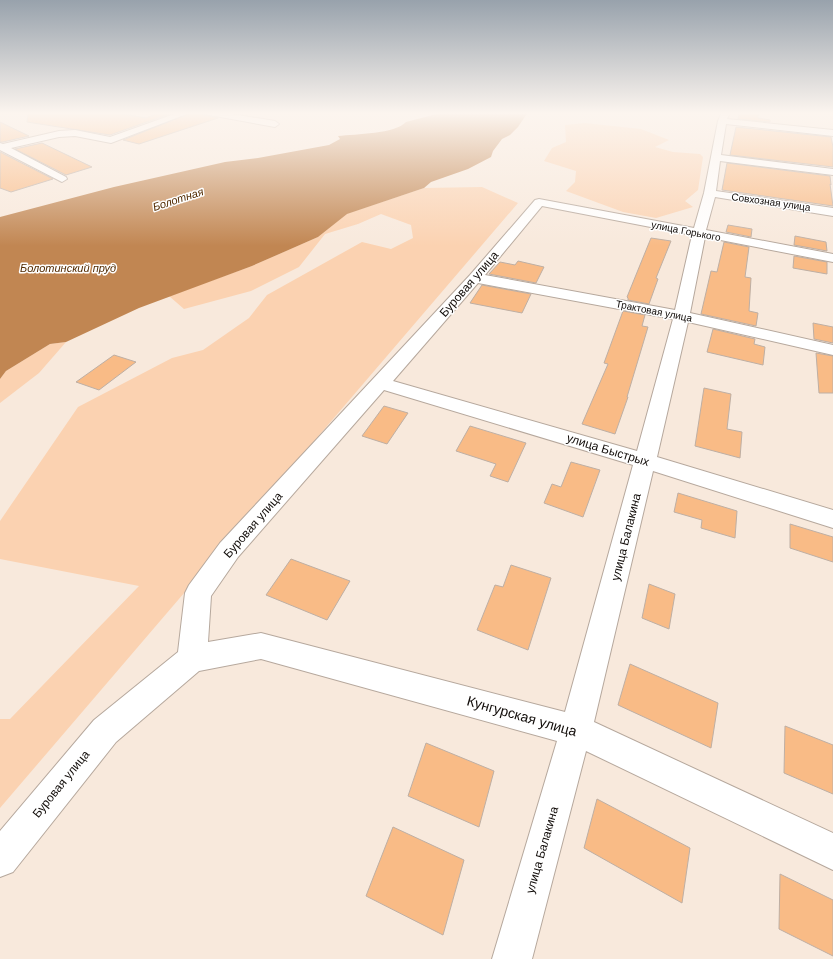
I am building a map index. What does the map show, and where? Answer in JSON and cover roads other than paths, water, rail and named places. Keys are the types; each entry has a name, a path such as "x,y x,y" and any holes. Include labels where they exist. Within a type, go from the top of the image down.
{"street":[{"path":"20,157 62,179"},
{"name":"улица Балакина","path":"512,959 576,730 682,316 699,233 710,193 715,157"},
{"path":"721,157 833,172"},
{"name":"Совхозная улица","path":"710,193 833,212"},
{"name":"улица Горького","path":"539,202 833,258"},
{"name":"Буровая улица","path":"0,859 105,731 192,659 198,593 229,550 475,278 539,202"},
{"name":"Трактовая улица","path":"475,278 682,316 833,350"},
{"name":"улица Быстрых","path":"381,383 645,461 833,519"},
{"name":"Кунгурская улица","path":"192,659 261,646 576,730 833,852"}],"water":[{"name":"Болотинский пруд","path":"265,157 491,157 468,169 431,182 424,188 347,214 318,237 252,266 139,308 66,342 50,344 6,371 0,379 0,217 114,187 225,162"}],"water label":[{"name":"Болотная","path":"178,199"}]}
